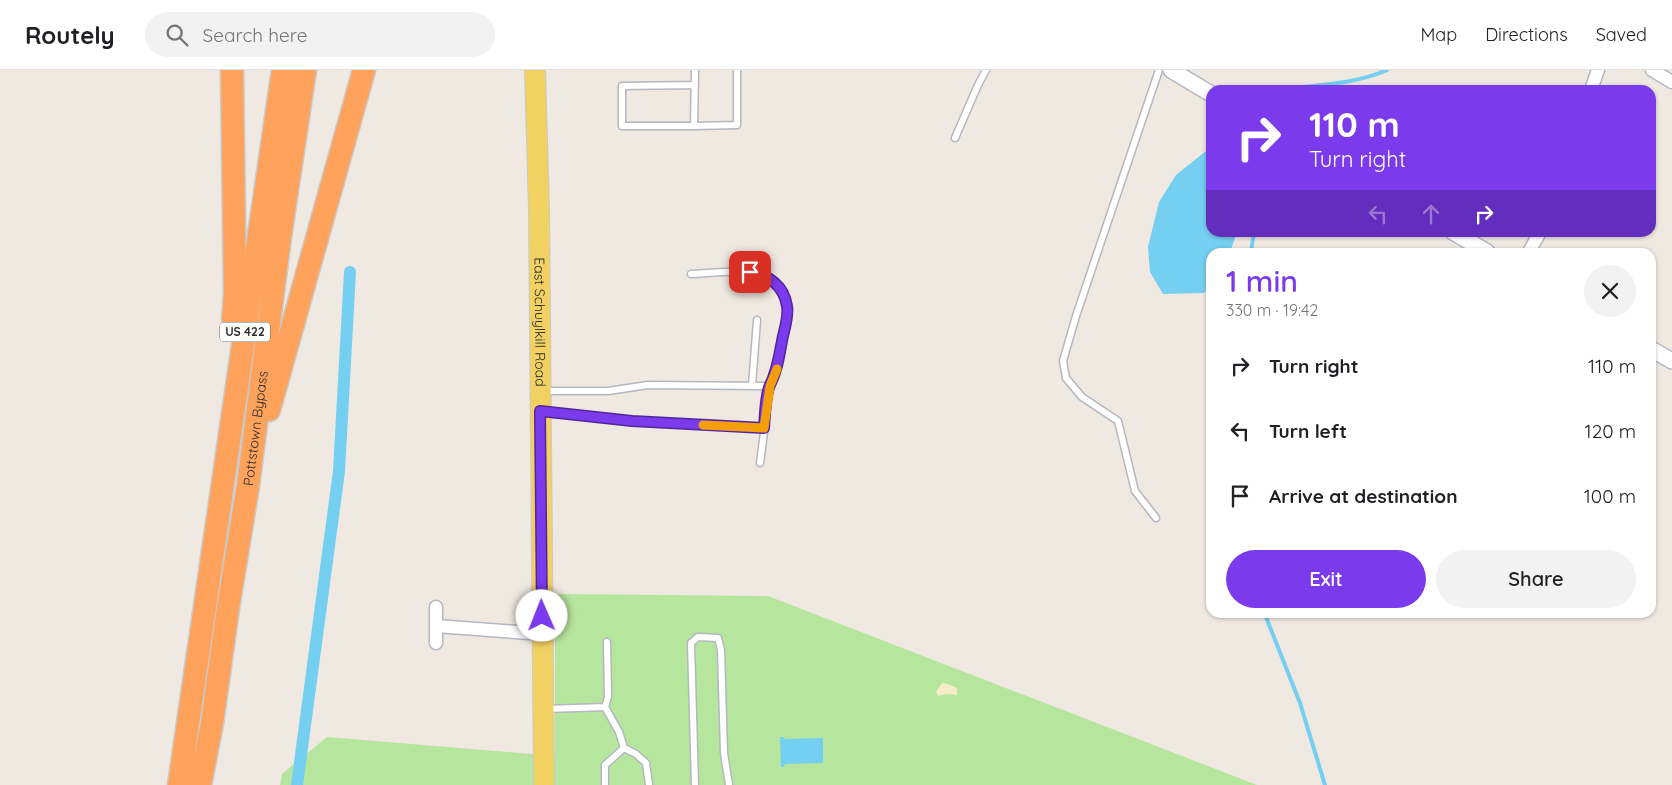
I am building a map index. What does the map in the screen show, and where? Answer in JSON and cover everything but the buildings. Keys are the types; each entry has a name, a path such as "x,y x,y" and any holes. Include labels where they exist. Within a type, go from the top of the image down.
{"highway":[{"path":"207,593 235,295 232,70"},
{"name":"Pottstown Bypass","path":"179,785 283,70"},
{"name":"Pottstown Bypass","path":"200,785 212,724 228,608 248,486 280,237 305,70"},
{"path":"248,486 364,70"}],"main road":[{"name":"East Schuylkill Road","path":"536,70 544,785"}],"street":[{"path":"1171,70 1206,91"},
{"path":"1593,85 1598,70"},
{"path":"1652,70 1672,82"},
{"path":"1462,237 1480,248"},
{"path":"1531,248 1537,237"},
{"path":"1656,352 1672,361"},
{"path":"436,607 436,643"},
{"path":"436,626 542,634"}],"lane":[{"path":"694,70 694,126"},
{"path":"694,86 622,86 622,126 737,125 737,70"},
{"path":"955,138 986,70"},
{"path":"1156,518 1135,491 1118,421 1082,397 1066,378 1063,361 1076,316 1159,70"},
{"path":"691,274 757,273 774,280 780,288 787,306 777,370 770,386 760,463"},
{"path":"752,386 757,320"},
{"path":"540,390 608,391 648,385 770,386"},
{"path":"540,411 632,421 764,428"},
{"path":"695,785 692,643 698,637 718,638 721,650 724,752 729,785"},
{"path":"607,642 608,697 605,707 619,732 624,748 636,754 646,763 649,785"},
{"path":"543,709 605,707"},
{"path":"606,785 605,765 624,748"}],"green space":[{"path":"555,594 768,596 1257,785 280,785 282,774 327,737 555,756"}],"sand":[{"path":"942,683 957,688 957,695 946,694 938,696 936,692"}],"water":[{"path":"1206,151 1206,237 1236,237 1231,248 1206,248 1206,290 1204,293 1163,294 1150,272 1148,247 1159,202 1176,175"},
{"path":"780,737 784,737 784,739 823,738 823,763 785,764 784,767 781,767"}],"waterway":[{"path":"1322,85 1365,78 1387,70"},
{"path":"1252,248 1253,237"},
{"path":"297,785 339,471 350,272"},
{"path":"1266,618 1300,703 1325,785"}],"slow traffic":[{"path":"703,425 764,428 770,386 777,369"}],"route":[{"path":"542,616 540,411 632,421 764,428 770,386 777,370 787,306 780,288 774,280 750,272"}]}
